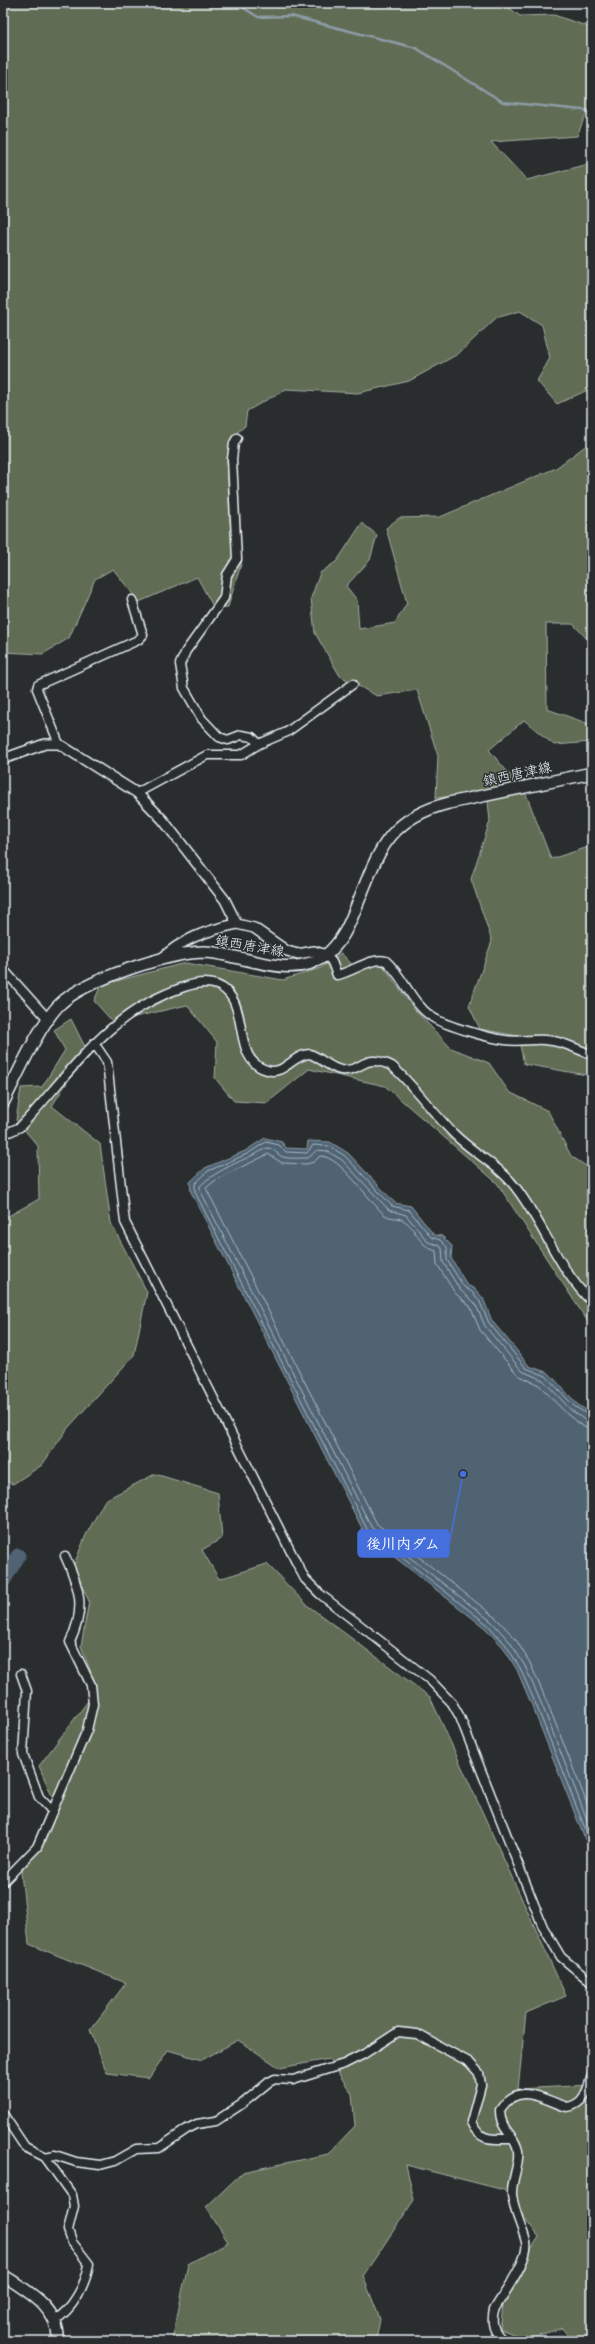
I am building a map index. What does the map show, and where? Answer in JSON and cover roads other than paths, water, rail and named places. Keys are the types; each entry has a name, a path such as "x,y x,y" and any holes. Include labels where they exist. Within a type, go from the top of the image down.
{"main road":[{"name":"鎮西唐津線","path":"3,1103 48,1019 59,1004 88,985 108,976 159,961 186,954 204,952 229,955 278,967 295,967 316,961 326,955 336,945 348,928 378,854 388,838 413,816 427,808 592,773"},
{"path":"3,2275 41,2302 55,2320 58,2341"}],"street":[{"path":"237,438 234,443 232,459 238,559 227,575 224,598 186,651 180,664 184,688 202,719 219,737 228,740 241,736 252,738 259,744"},
{"path":"59,744 37,689 38,685 138,640 142,635 132,600"},
{"path":"137,793 207,755 234,757 241,755 259,744 287,732 353,684"},
{"path":"3,759 45,744 59,744 137,793 163,820 220,894 232,911 237,924"},
{"path":"159,961 168,952 206,931 237,924 254,928 287,951 298,954 314,951 326,955 332,962 337,975 349,973 367,963 386,961 416,1002 432,1017 448,1024 505,1040 546,1040 573,1046 592,1055"},
{"path":"4,972 48,1019"},
{"path":"3,1132 9,1132 20,1127 94,1043 133,1010 160,995 192,984 205,982 217,984 226,990 232,997 242,1029 245,1050 249,1058 260,1068 276,1071 283,1069 297,1057 310,1054 339,1070 346,1070 369,1061 379,1060 392,1066 455,1135 515,1186 531,1208 565,1269 582,1292 592,1302"},
{"path":"94,1043 107,1062 125,1222 305,1579 320,1594 430,1680 452,1703 460,1717 543,1927 561,1957 592,1983"},
{"path":"3,1882 37,1847 87,1730 93,1704 91,1685 70,1642 76,1629 80,1603 77,1582 65,1556"},
{"path":"21,1674 27,1691 23,1754 39,1797 53,1812"},
{"path":"45,2157 55,2155 76,2162 100,2165 115,2160 136,2149 159,2148 197,2124 216,2121 242,2104 269,2082 275,2079 293,2080 344,2064 364,2054 398,2032 417,2034 469,2062 479,2073 481,2085 471,2122 476,2133 490,2140 512,2139"},
{"path":"504,2341 493,2329 492,2319 494,2310 526,2255 526,2243 512,2196 512,2178 518,2158 517,2149 512,2139 502,2126 500,2110 506,2101 512,2096 534,2095 562,2105 573,2106 582,2098 592,2075"},
{"path":"3,2114 25,2147 45,2157 72,2195 74,2206 68,2230 72,2242 89,2264 83,2286 62,2316 55,2320"},
{"path":"552,2341 562,2341"}],"water":[{"path":"265,1138 282,1142 286,1148 307,1149 308,1141 330,1142 348,1153 395,1203 411,1206 434,1235 442,1236 452,1246 451,1258 467,1285 475,1289 483,1298 492,1321 529,1366 549,1373 577,1404 592,1414 592,1857 517,1670 503,1647 485,1628 365,1534 191,1192 190,1182 205,1168 245,1151"}],"waterway":[{"path":"236,3 258,17 291,16 416,48 503,102 592,111"},
{"path":"3,1581 18,1556"}],"place":[{"name":"後川内ダム","path":"463,1474"}]}
